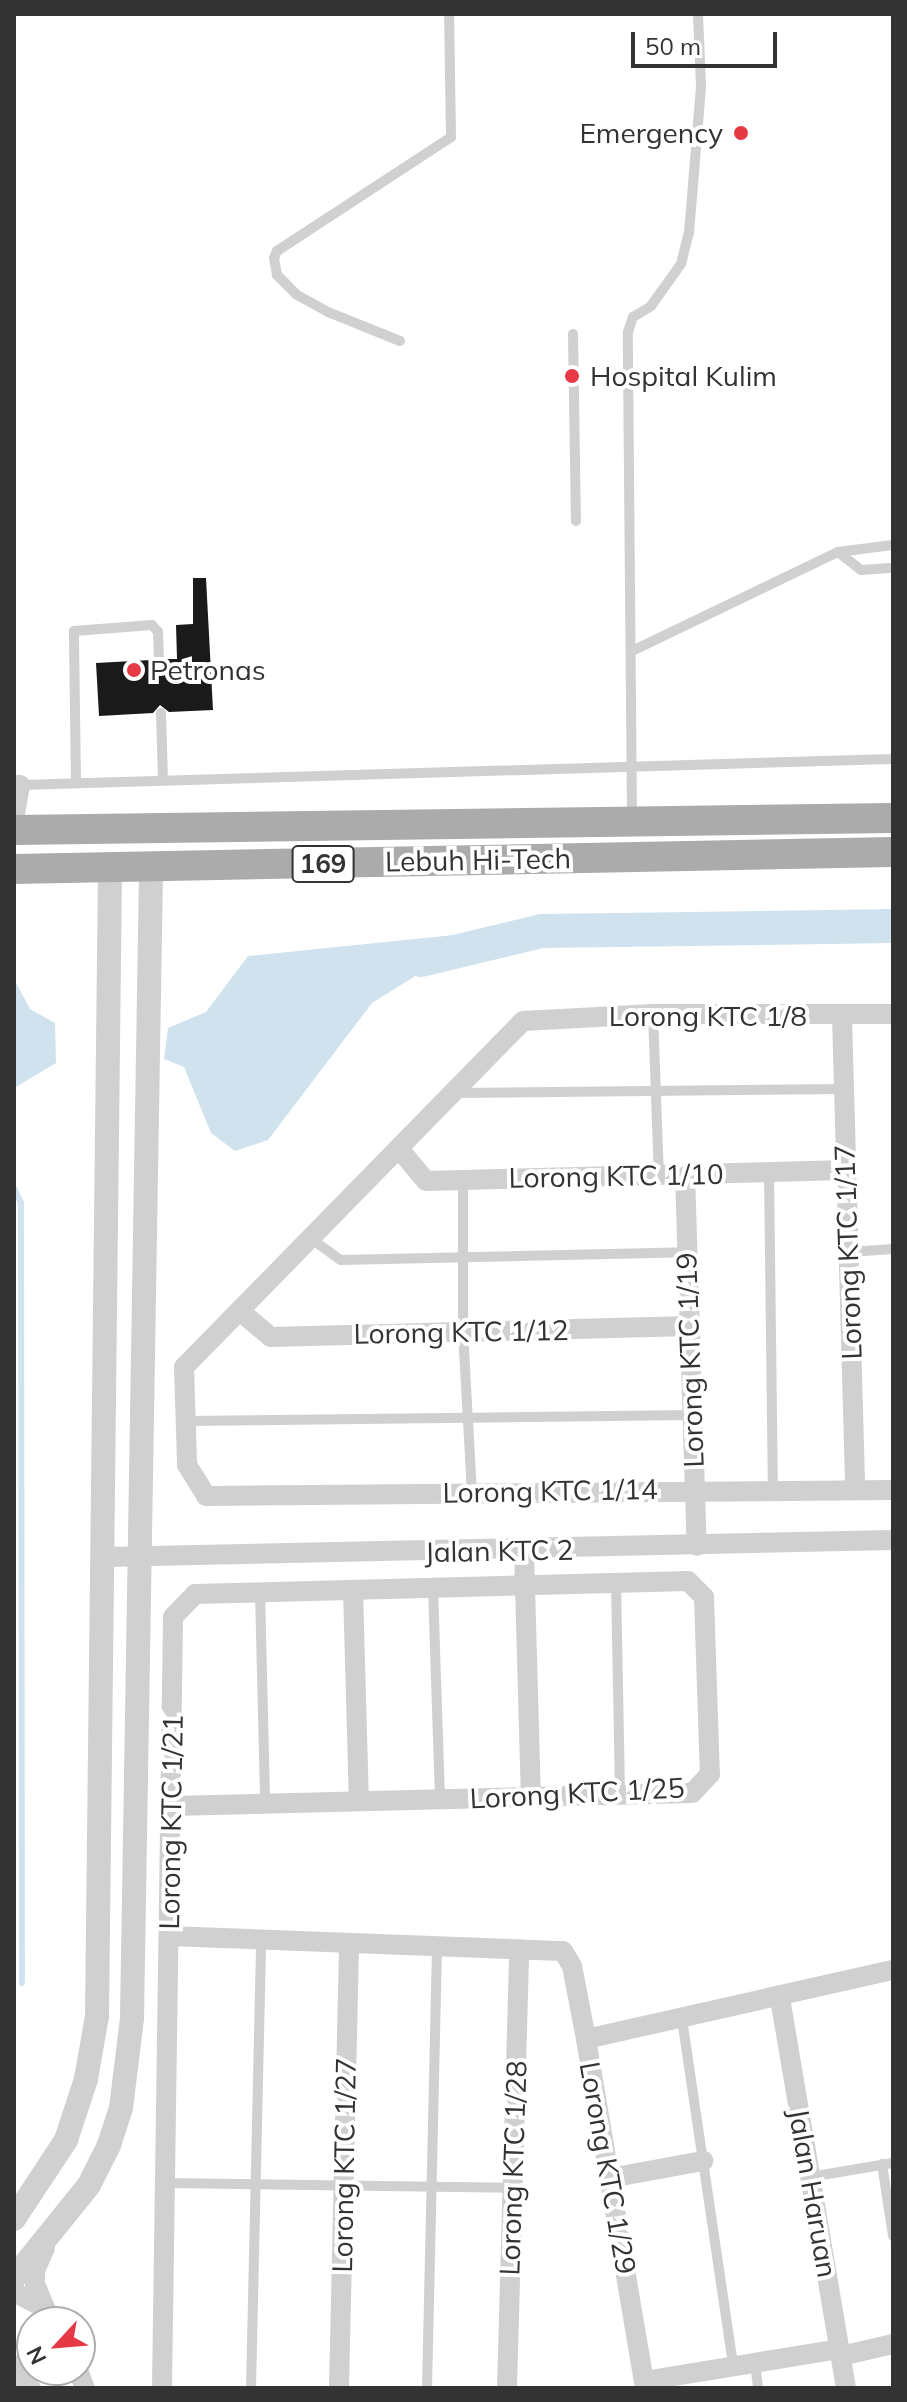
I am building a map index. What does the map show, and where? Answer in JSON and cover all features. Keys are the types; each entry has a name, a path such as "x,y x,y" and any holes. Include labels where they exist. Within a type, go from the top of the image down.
{"main road":[{"name":"Lebuh Hi-Tech","path":"14,830 623,816 664,823 893,818"},
{"path":"623,816 631,857"},
{"name":"Lebuh Hi-Tech","path":"14,869 893,852"}],"street":[{"path":"14,819 17,785"},
{"path":"14,2219 66,2140 86,2079 97,2016 110,867"},
{"path":"14,2278 49,2241 89,2185 121,2108 132,2018 151,867"},
{"name":"Lorong KTC 1/8","path":"455,1093 523,1021 653,1014 893,1014"},
{"name":"Lorong KTC 1/17","path":"842,1016 855,1489"},
{"path":"186,1421 184,1367 313,1240 455,1093"},
{"name":"Lorong KTC 1/10","path":"400,1150 426,1181 846,1170"},
{"name":"Lorong KTC 1/19","path":"685,1174 697,1546"},
{"name":"Lorong KTC 1/12","path":"241,1312 271,1337 689,1326"},
{"name":"Lorong KTC 1/14","path":"186,1421 187,1465 206,1496 694,1489 893,1490"},
{"name":"Jalan KTC 2","path":"104,1557 893,1540"},
{"path":"524,1550 531,1797"},
{"name":"Lorong KTC 1/25","path":"172,1806 692,1793 710,1774 704,1597 688,1581 524,1585"},
{"name":"Lorong KTC 1/21","path":"162,2388 173,1617 195,1594 524,1585"},
{"path":"353,1590 359,1801"},
{"path":"169,1936 519,1949"},
{"name":"Lorong KTC 1/27","path":"339,2388 349,1943"},
{"name":"Lorong KTC 1/29","path":"519,1949 563,1951 572,1966 644,2384"},
{"name":"Lorong KTC 1/28","path":"507,2388 519,1949"},
{"path":"586,2039 780,1998 893,1970"},
{"name":"Jalan Haruan","path":"780,1998 846,2388"},
{"path":"610,2178 703,2161"},
{"path":"44,2306 35,2270 49,2241"},
{"path":"14,2292 34,2306"},
{"path":"644,2384 733,2366 893,2344"},
{"path":"14,2365 31,2388"}],"lane":[{"path":"400,341 328,312 296,294 277,275 274,258 277,251 451,137 449,14"},
{"path":"623,816 632,766 628,332 633,317 651,306 681,264 689,233 701,86 698,14"},
{"path":"573,334 576,521"},
{"path":"632,651 838,552 893,545"},
{"path":"838,552 861,570 893,568"},
{"path":"76,782 74,631 152,625 158,632 159,660"},
{"path":"161,713 163,779"},
{"path":"17,785 893,759"},
{"path":"653,1014 659,1175"},
{"path":"455,1093 844,1089"},
{"path":"769,1172 773,1489"},
{"path":"463,1180 463,1332 472,1492"},
{"path":"313,1240 341,1260 687,1252"},
{"path":"849,1252 893,1249"},
{"path":"186,1421 692,1415"},
{"path":"616,1583 620,1795"},
{"path":"433,1588 440,1799"},
{"path":"260,1592 265,1804"},
{"path":"251,2388 261,1940"},
{"path":"427,2388 437,1946"},
{"path":"682,2019 733,2366"},
{"path":"810,2177 888,2163 893,2236"},
{"path":"165,2183 513,2188"},
{"path":"755,2363 758,2388"},
{"path":"162,2388 173,2388"}],"water":[{"path":"464,934 467,959 425,970 372,1003 268,1140 235,1151 211,1133 184,1067 164,1059 168,1028 206,1012 248,956"},
{"path":"14,979 30,1009 55,1023 56,1063 14,1088"}],"building":[{"path":"193,578 206,578 213,710 169,712 160,705 153,713 99,716 96,663 151,660 160,668 167,659 177,659 176,625 193,624"}],"waterway":[{"path":"421,960 542,931 893,926"},
{"path":"14,1188 21,1203 22,1983"}],"place":[{"name":"Emergency","path":"741,133"},
{"name":"Hospital Kulim","path":"572,376"},
{"name":"Petronas","path":"134,670"}]}
